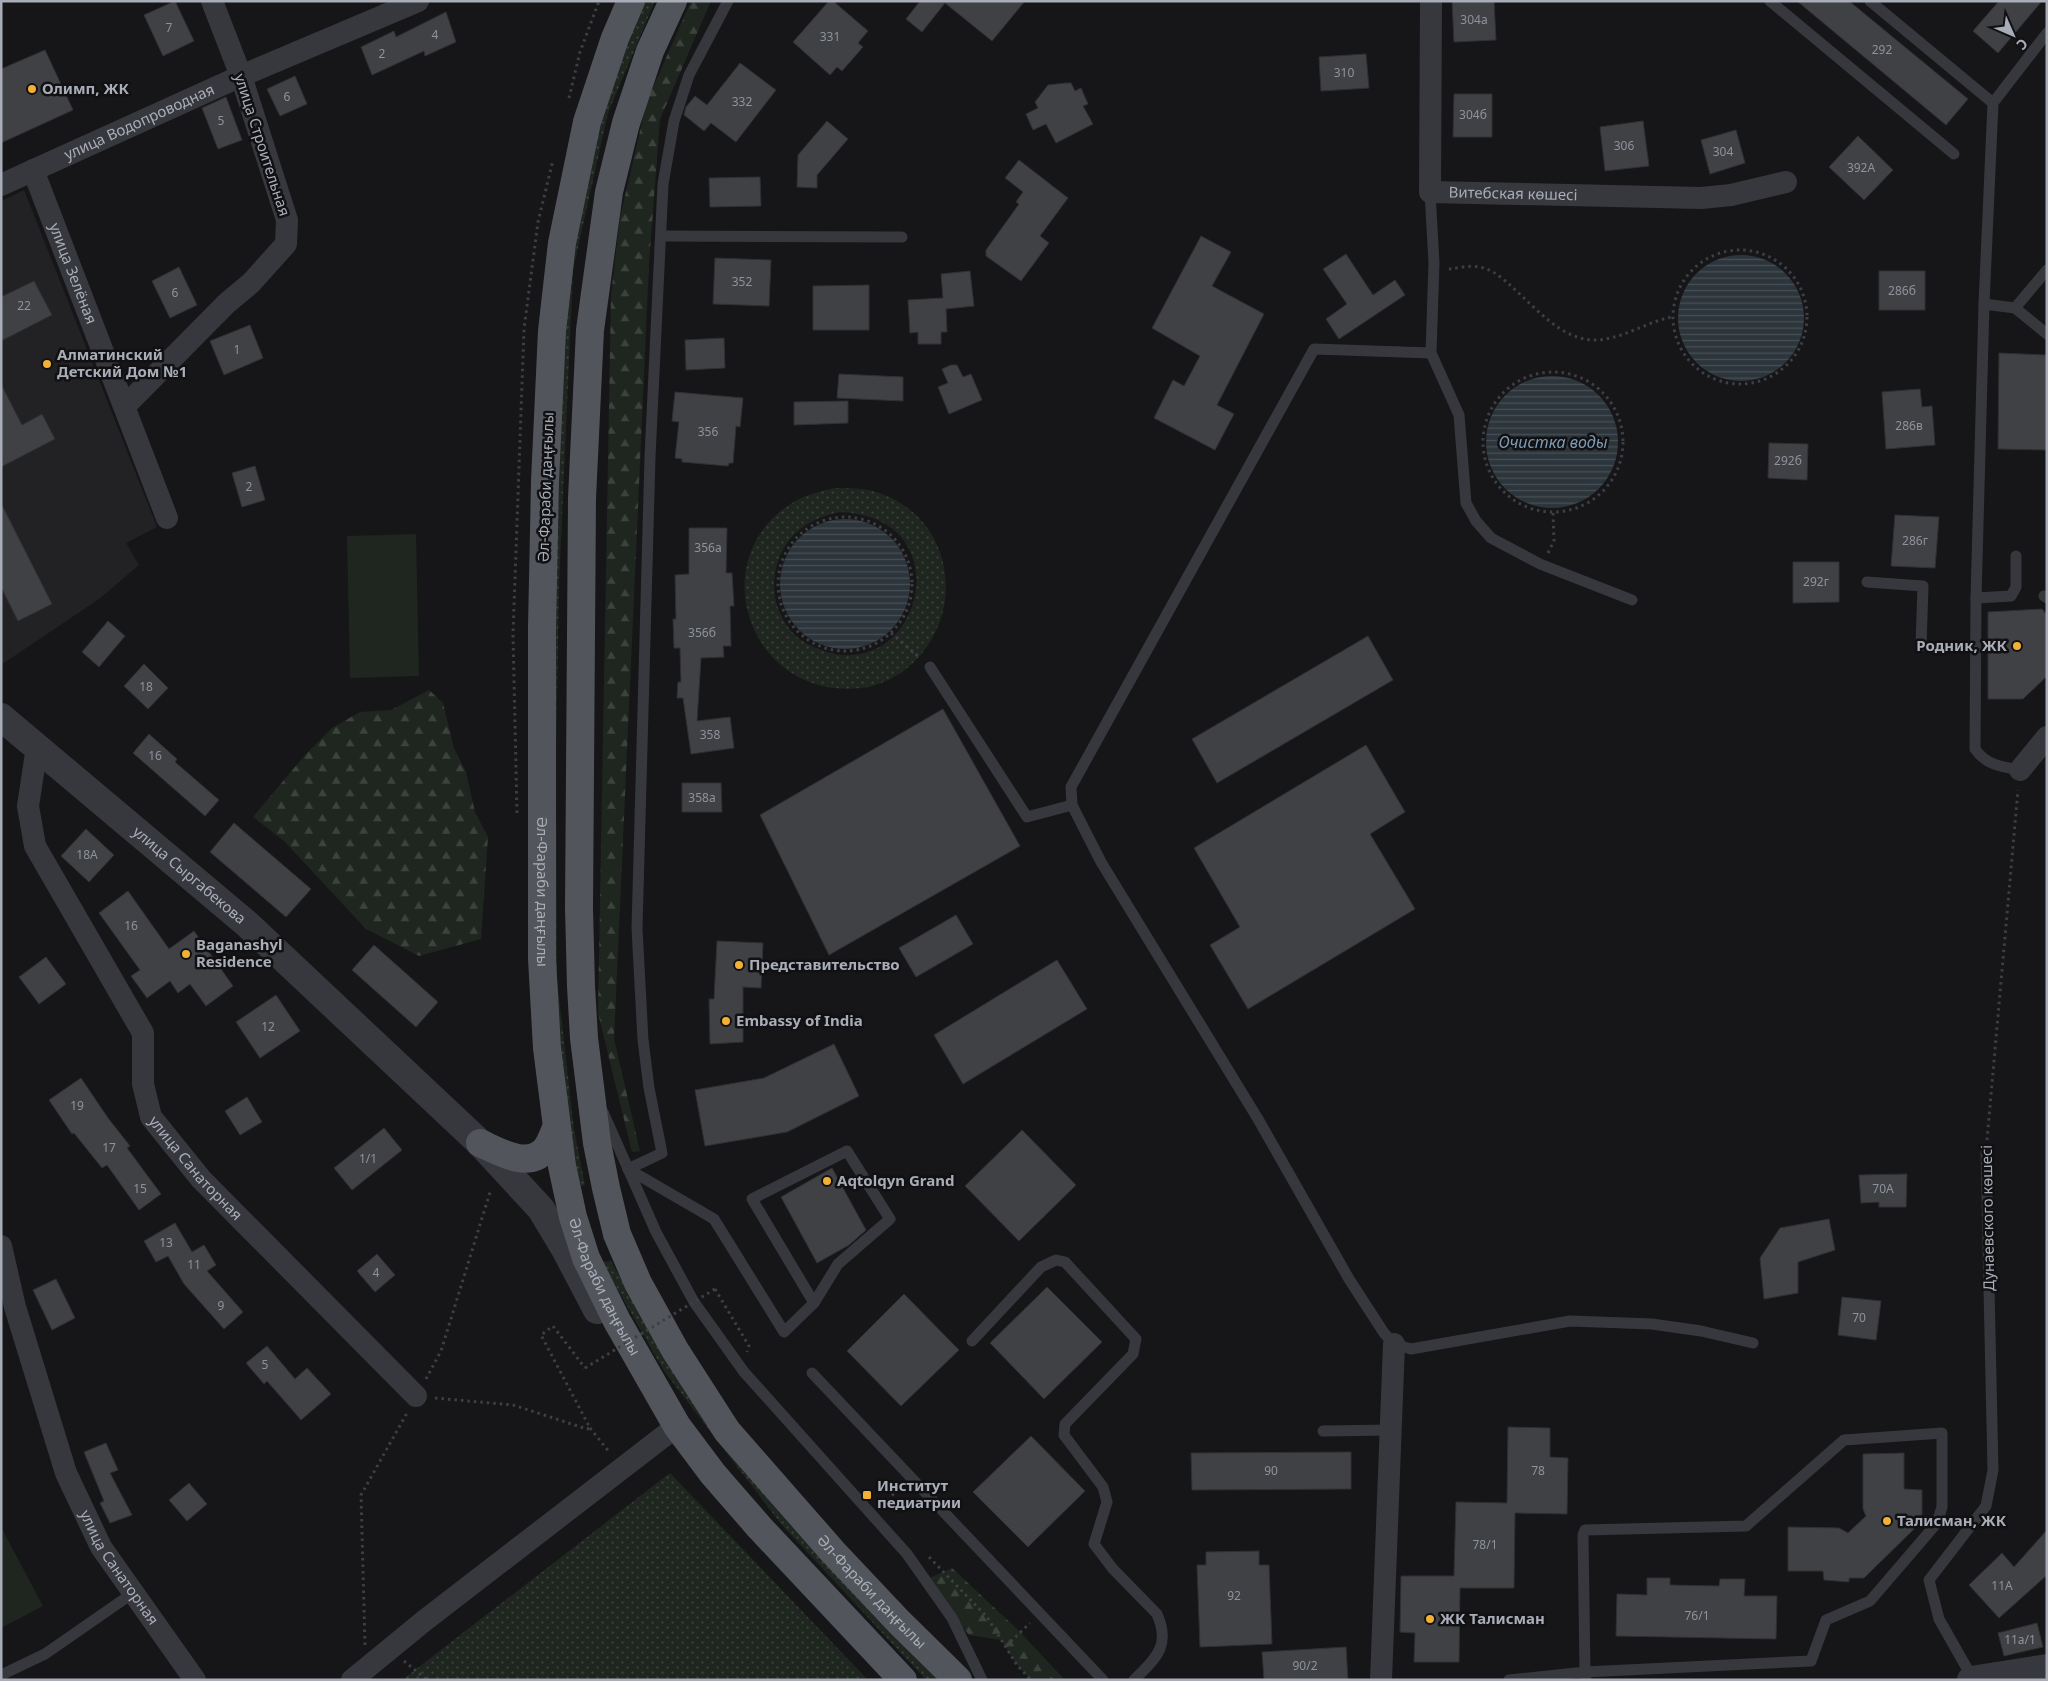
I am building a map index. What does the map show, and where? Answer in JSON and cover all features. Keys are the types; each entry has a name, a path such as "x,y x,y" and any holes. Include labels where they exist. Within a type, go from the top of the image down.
{"main road":[{"name":"Әл-Фараби даңғылы","path":"631,1 615,38 587,122 562,243 552,331 545,481 542,959 547,1048 556,1128 573,1217 586,1258 617,1321 677,1426 712,1474 760,1528 903,1680"},
{"name":"Әл-Фараби даңғылы","path":"672,1 650,51 626,123 609,192 590,330 582,498 579,908 581,986 588,1076 599,1152 617,1234 638,1283 675,1350 727,1431 775,1488 899,1622 958,1680"},
{"path":"480,1143 525,1160 536,1157 546,1149 556,1128"}],"street":[{"name":"улица Строительная","path":"125,406 227,303 251,283 286,244 288,220 241,76 212,1"},
{"name":"улица Водопроводная","path":"1,185 241,76 418,1"},
{"name":"Витебская көшесі","path":"1431,1 1430,192 1701,198 1730,195 1786,182"},
{"name":"улица Зелёная","path":"33,170 167,518"},
{"name":"улица Сыргабекова","path":"1,717 247,924 480,1143 541,1209 565,1249 609,1334 635,1373 677,1426"},
{"path":"2020,770 2047,737"},
{"name":"улица Санаторная","path":"37,747 28,806 35,846 143,1033 143,1084 152,1117 201,1179 416,1396"},
{"name":"улица Санаторная","path":"1,1246 15,1308 66,1474 101,1547 194,1680"},
{"path":"1381,1680 1394,1344"},
{"path":"359,1674 677,1426"},
{"path":"1972,1680 2019,1677 2047,1668"}],"lane":[{"path":"628,1169 662,1153 649,1088 643,1040 637,928 650,457 664,184 674,121 689,75 728,1"},
{"path":"1770,1 1954,154"},
{"path":"1870,1 1993,103"},
{"path":"2020,770 1993,765 1981,758 1975,749 1976,598 1984,304 1993,103 2047,33"},
{"path":"1430,192 1434,263 1430,353 1459,415 1466,503 1476,521 1491,538 1540,564 1632,600"},
{"path":"661,236 902,237"},
{"path":"2015,308 2047,270"},
{"path":"1984,304 2015,308 2047,334"},
{"path":"1430,353 1314,349 1071,787 1072,805 1101,862 1258,1119 1349,1279 1384,1333 1394,1344 1411,1349 1570,1321 1652,1324 1701,1331 1753,1342"},
{"path":"1976,598 2011,596 2016,587 2016,556"},
{"path":"1868,582 1923,586 1921,646"},
{"path":"930,667 1027,816 1072,805"},
{"path":"588,1076 656,1232 694,1302 744,1372 907,1554 952,1618 982,1680"},
{"path":"628,1169 714,1219 784,1332 814,1303 838,1264 890,1219 848,1151 752,1199 814,1303"},
{"name":"Дунаевского көшесі","path":"1972,1680 1939,1619 1929,1580 1986,1506 1993,1470 1986,1153"},
{"path":"972,1341 1041,1267 1056,1260 1065,1262 1136,1339 1133,1354 1065,1424 1064,1435 1103,1487 1107,1502 1094,1544 1113,1569 1157,1614 1161,1624 1164,1639 1160,1652 1134,1680"},
{"path":"812,1373 1103,1680"},
{"path":"1323,1431 1391,1430"},
{"path":"1509,1680 1586,1676 1811,1661 1826,1620 1870,1602 1937,1523 1942,1507 1942,1434 1844,1440 1746,1526 1585,1530 1583,1535 1586,1676"},
{"path":"1,1675 45,1654 133,1593"}],"path":[{"path":"1739,250 1758,252 1771,257 1789,270 1804,297 1807,318 1802,342 1793,360 1776,374 1754,383 1741,385 1709,378 1692,365 1680,349 1674,333 1672,317 1680,288 1692,270 1712,256 1724,251 1739,250"},
{"path":"1434,263 1448,269 1479,267 1498,274 1564,333 1579,339 1596,340 1624,335 1659,319 1672,317"},
{"path":"1541,372 1577,376 1597,387 1612,403 1621,426 1623,440 1622,452 1616,473 1602,491 1596,497 1577,507 1553,512 1533,509 1513,500 1504,492 1489,472 1484,459 1482,444 1490,410 1503,392 1520,381 1541,372"},
{"path":"1540,564 1552,547 1553,512"},
{"path":"852,516 875,523 895,537 907,556 913,585 906,612 898,626 891,633 864,648 841,651 829,650 816,645 797,631 783,612 778,591 778,581 786,550 802,532 821,520 831,517 852,516"},
{"path":"891,633 930,667"},
{"name":"Дунаевского көшесі","path":"1986,1153 2020,770"},
{"path":"359,1674 361,1495 441,1351 494,1180"},
{"path":"622,1468 590,1428 541,1335 553,1326 584,1368 715,1289 749,1346"},
{"path":"416,1396 513,1405 587,1429 590,1428"},
{"path":"882,1506 902,1485"},
{"path":"1005,1647 1032,1621"},
{"path":"389,1649 427,1680"}],"shaded area":[{"name":"Алматинский Детский Дом №1","path":"24,190 157,527 126,543 139,565 99,599 1,665 1,201"}],"green space":[{"path":"644,1 655,1 608,113 573,270 559,585 556,756 557,980 574,1129 585,1185 578,1187 549,980 550,584 564,271 598,109"},
{"path":"691,1 711,1 660,119 649,264 614,1039 640,1151 632,1152 598,1013 611,295 620,217 647,101"},
{"path":"835,488 868,490 904,505 923,523 937,544 944,567 946,592 941,617 931,641 914,662 902,672 882,683 868,687 822,686 791,672 766,650 751,621 745,590 749,558 764,528 792,503 818,492","holes":["840,512 881,522 906,543 916,572 913,602 899,630 876,649 844,655 806,643 792,632 782,618 774,592 776,569 786,545 803,527 826,516"]},
{"path":"416,534 419,676 350,678 347,536"},
{"path":"429,690 443,703 454,748 466,772 475,812 488,837 481,939 419,956 366,929 284,841 253,817 305,755 332,728 360,712 391,710"},
{"path":"611,1261 671,1369 785,1518 939,1680 926,1680 781,1524 664,1371 602,1262"},
{"path":"670,1473 868,1680 402,1680"},
{"path":"1,1527 43,1606 1,1628"},
{"path":"952,1568 1020,1632 1065,1680 1031,1680 1017,1665 1001,1640 969,1635 925,1580"}],"water":[{"path":"1741,255 1765,260 1785,274 1799,294 1804,318 1799,342 1785,362 1765,376 1741,381 1717,376 1697,362 1683,342 1678,318 1683,294 1697,274 1717,260"},
{"name":"Очистка воды","path":"1552,376 1565,377 1577,381 1599,395 1613,417 1617,429 1617,455 1613,467 1599,489 1577,503 1565,507 1552,508 1539,507 1527,503 1505,489 1491,467 1487,455 1486,442 1487,429 1491,417 1505,395 1527,381 1539,377"},
{"path":"845,519 870,524 891,538 905,559 910,584 905,609 891,630 870,644 845,649 820,644 799,630 785,609 780,584 785,559 799,538 820,524"}],"building":[{"path":"175,1 194,41 163,56 144,15"},
{"path":"829,1 833,1 868,31 858,43 863,47 842,71 837,67 830,75 793,42"},
{"path":"920,1 1025,1 992,41 945,3 922,32 906,19"},
{"path":"1452,1 1494,1 1496,40 1454,42"},
{"path":"1797,1 1849,1 1968,99 1946,125"},
{"path":"1999,1 2042,1 1998,53 1973,31"},
{"path":"446,12 456,42 425,56 424,51 372,75 361,47 394,31 396,37"},
{"name":"Олимп, ЖК","path":"45,50 73,110 1,143 1,69"},
{"path":"1366,54 1369,88 1321,91 1319,57"},
{"path":"740,63 776,90 736,142 711,123 704,131 684,115 686,107 695,96 707,105"},
{"path":"295,76 307,104 280,116 267,89"},
{"path":"1071,83 1075,91 1081,88 1088,104 1083,106 1093,124 1056,143 1046,124 1033,130 1026,114 1038,108 1035,102 1048,85"},
{"path":"1454,94 1492,94 1492,137 1453,137"},
{"path":"226,97 242,140 218,149 202,108"},
{"path":"827,121 848,139 817,175 817,188 797,187 798,155"},
{"path":"1643,121 1649,166 1605,171 1600,127"},
{"path":"1736,130 1745,163 1710,174 1701,140"},
{"path":"1858,136 1893,170 1864,200 1829,167"},
{"path":"1019,160 1068,198 1040,236 1049,243 1021,281 986,256 986,250 1019,204 1016,202 1023,192 1005,178"},
{"path":"760,177 761,206 710,207 709,178"},
{"path":"1201,236 1231,252 1212,286 1264,314 1217,405 1234,414 1215,450 1154,418 1173,380 1184,386 1200,356 1152,328"},
{"path":"1346,254 1373,295 1395,280 1405,295 1339,339 1326,319 1347,304 1323,269"},
{"path":"715,258 771,260 769,306 713,304"},
{"path":"179,267 197,305 170,318 152,281"},
{"path":"970,271 974,306 946,309 947,332 941,332 941,344 918,344 918,332 910,333 908,300 943,298 941,274"},
{"path":"1879,271 1925,271 1925,310 1879,310"},
{"path":"34,281 52,315 1,341 1,297"},
{"path":"869,285 869,330 813,330 813,286"},
{"path":"250,325 263,358 224,375 210,341"},
{"path":"724,338 725,368 686,370 685,340"},
{"path":"1999,353 2046,355 2046,450 1998,449"},
{"path":"951,365 957,365 963,377 971,374 982,400 949,414 938,387 948,383 942,369"},
{"path":"839,374 903,377 903,401 837,398"},
{"path":"1,384 22,425 42,414 55,439 1,467"},
{"path":"1920,389 1922,407 1932,406 1935,445 1886,449 1882,392"},
{"path":"675,392 743,398 740,427 736,426 733,463 729,463 728,466 682,462 682,459 675,458 679,422 672,421"},
{"path":"848,401 848,423 794,425 794,402"},
{"path":"1769,443 1808,444 1807,480 1768,478"},
{"path":"255,466 265,500 242,507 232,473"},
{"path":"1,503 52,604 18,621 1,587"},
{"path":"1895,515 1939,517 1935,568 1891,566"},
{"path":"689,528 727,528 726,573 732,573 734,606 730,606 731,646 723,646 724,657 701,658 697,721 730,717 734,748 691,754 683,698 677,698 678,682 681,682 680,648 674,648 673,619 676,619 675,575 689,574"},
{"path":"1793,562 1839,562 1839,602 1793,603"},
{"name":"Родник, ЖК","path":"2042,609 2047,615 2047,676 2023,699 1988,699 1988,612"},
{"path":"108,621 125,636 99,667 82,652"},
{"path":"1368,636 1393,680 1217,783 1192,739"},
{"path":"144,664 168,688 148,709 124,686"},
{"path":"943,709 1020,846 829,955 760,815"},
{"path":"149,734 177,759 175,762 219,800 205,816 133,753"},
{"path":"1366,745 1405,812 1370,834 1415,909 1248,1009 1210,945 1240,927 1194,848"},
{"path":"682,783 721,783 722,812 682,812"},
{"path":"234,823 311,889 286,917 210,852"},
{"path":"86,829 114,855 89,882 61,856"},
{"path":"128,891 169,949 194,931 233,986 206,1006 190,984 178,993 170,981 147,998 131,976 140,970 99,913"},
{"path":"956,915 973,944 916,977 899,948"},
{"path":"717,941 763,943 761,988 743,987 743,1042 710,1044 709,999 714,999"},
{"path":"374,945 438,1002 416,1027 352,970"},
{"path":"46,957 66,984 39,1004 19,977"},
{"path":"1057,960 1087,1009 963,1084 934,1035"},
{"path":"276,995 300,1031 260,1058 236,1022"},
{"path":"834,1044 859,1096 787,1132 705,1146 695,1090 764,1078"},
{"path":"81,1078 130,1146 127,1148 161,1194 139,1210 107,1165 102,1168 74,1133 72,1134 49,1100"},
{"path":"247,1097 262,1122 240,1135 225,1111"},
{"path":"384,1128 402,1150 352,1190 334,1168"},
{"path":"1022,1130 1076,1185 1019,1241 965,1186"},
{"path":"832,1168 866,1230 849,1245 817,1263 781,1197"},
{"path":"1907,1174 1906,1207 1879,1207 1879,1202 1861,1203 1859,1175"},
{"path":"1829,1219 1835,1250 1798,1262 1798,1293 1764,1299 1760,1258 1780,1228"},
{"path":"175,1223 192,1252 204,1245 216,1265 207,1271 243,1312 224,1329 184,1284 168,1256 156,1262 144,1241"},
{"path":"377,1254 395,1275 375,1292 357,1271"},
{"path":"56,1279 75,1318 52,1330 33,1290"},
{"path":"1047,1287 1102,1342 1044,1399 990,1343"},
{"path":"904,1294 959,1350 901,1406 847,1351"},
{"path":"1842,1297 1881,1301 1876,1340 1838,1335"},
{"path":"267,1346 295,1379 307,1368 331,1394 301,1420 267,1381 264,1384 246,1363"},
{"path":"1508,1427 1550,1428 1550,1457 1568,1458 1567,1514 1515,1513 1514,1588 1460,1588 1459,1662 1414,1662 1415,1633 1400,1632 1401,1576 1454,1576 1456,1502 1507,1503"},
{"path":"1031,1436 1085,1491 1028,1547 973,1492"},
{"path":"106,1443 118,1470 110,1473 132,1515 110,1523 100,1503 104,1501 84,1452"},
{"path":"1351,1452 1351,1489 1192,1490 1191,1453"},
{"name":"Талисман, ЖК","path":"1904,1453 1904,1489 1922,1490 1922,1515 1915,1516 1914,1529 1864,1578 1849,1578 1849,1582 1824,1580 1823,1571 1788,1571 1788,1527 1839,1528 1848,1533 1866,1516 1863,1509 1863,1454"},
{"path":"189,1483 207,1504 187,1521 169,1500"},
{"path":"2047,1530 2047,1575 1999,1618 1969,1585 2002,1553 2014,1567"},
{"path":"1259,1551 1259,1565 1269,1565 1272,1644 1200,1647 1197,1565 1206,1565 1206,1552"},
{"path":"1647,1578 1670,1578 1670,1585 1719,1586 1720,1579 1745,1579 1744,1596 1777,1596 1776,1639 1616,1636 1617,1594 1647,1595"},
{"path":"2037,1623 2043,1647 2004,1656 1998,1633"},
{"path":"1346,1647 1348,1680 1264,1680 1262,1652"}],"place":[{"name":"Олимп, ЖК","path":"32,89"},
{"name":"Алматинский Детский Дом №1","path":"47,364"},
{"name":"Родник, ЖК","path":"2017,646"},
{"name":"Baganashyl Residence","path":"186,954"},
{"name":"Представительство","path":"739,965"},
{"name":"Embassy of India","path":"726,1021"},
{"name":"Aqtolqyn Grand","path":"827,1181"},
{"name":"Институт педиатрии","path":"867,1495"},
{"name":"Талисман, ЖК","path":"1887,1521"},
{"name":"ЖК Талисман","path":"1430,1619"}]}
